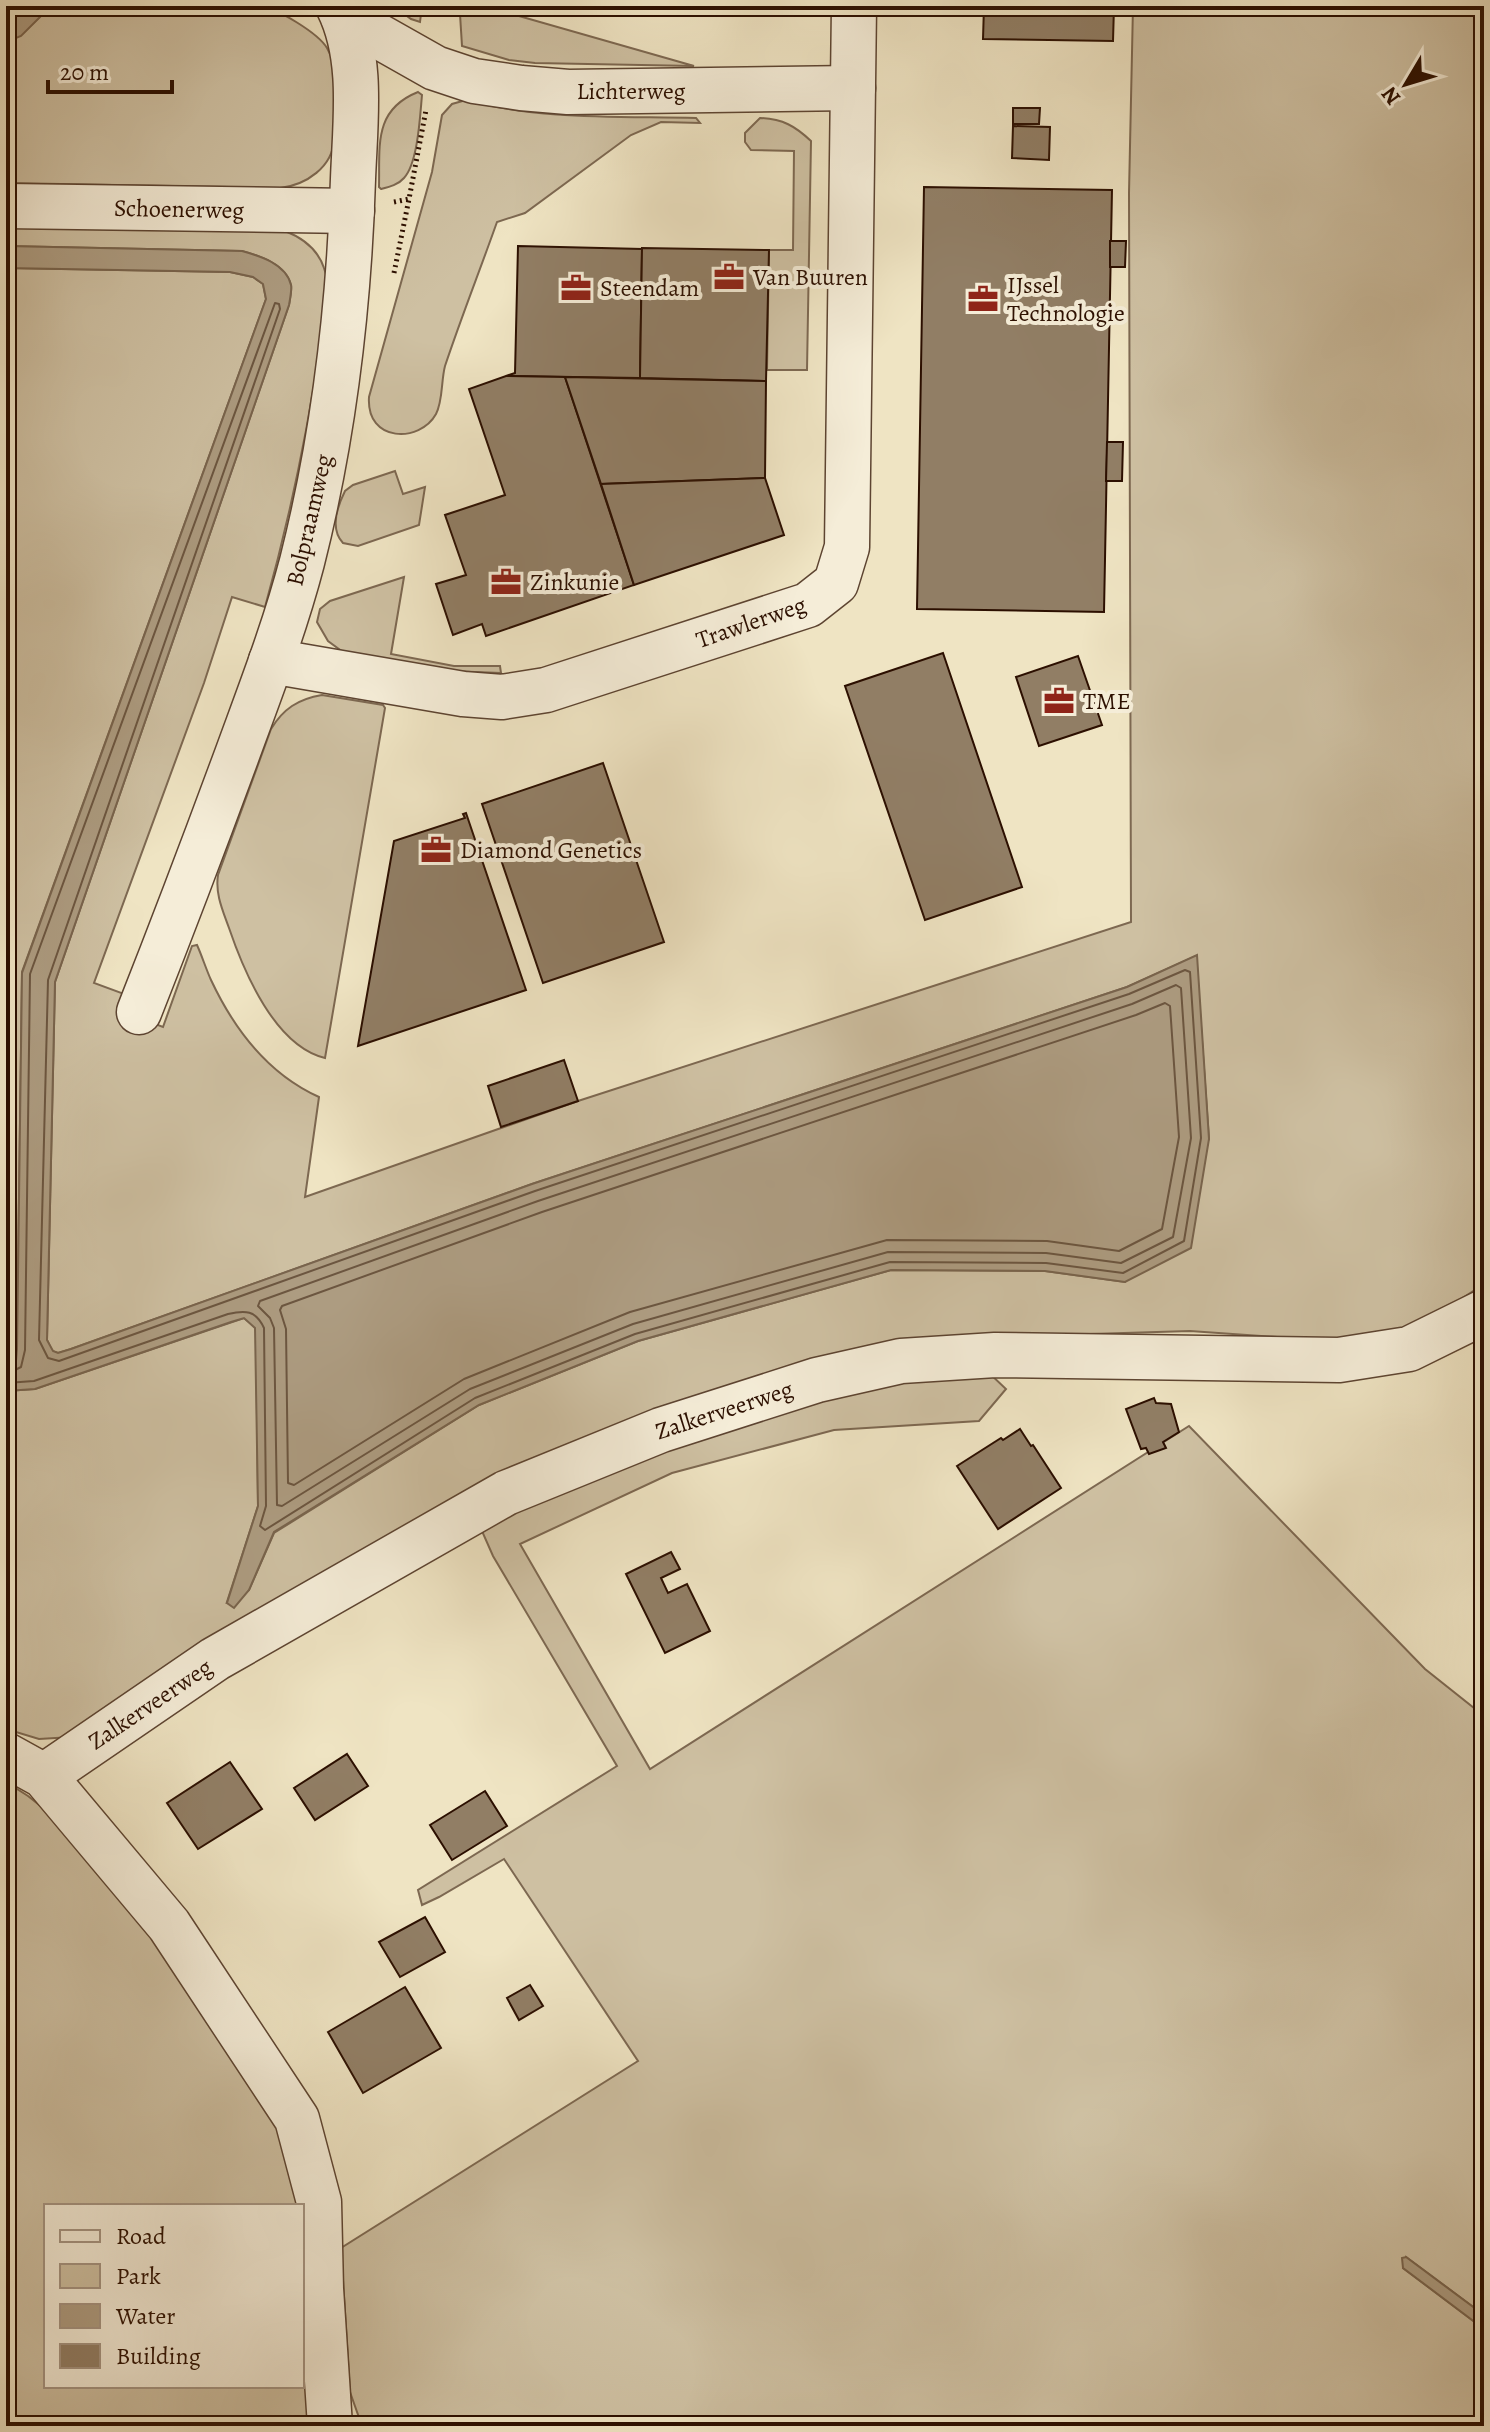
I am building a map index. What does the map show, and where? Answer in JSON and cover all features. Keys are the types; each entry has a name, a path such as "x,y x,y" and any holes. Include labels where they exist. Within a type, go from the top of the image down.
{"street":[{"path":"853,88 854,6"},
{"name":"Lichterweg","path":"340,11 435,68 474,81 568,92 853,88"},
{"name":"Bolpraamweg","path":"139,1012 271,661 301,563 325,457 345,331 352,211 356,87 352,51 340,11"},
{"name":"Trawlerweg","path":"271,661 403,685 502,697 546,690 808,605 836,583 847,547 853,88"},
{"name":"Schoenerweg","path":"6,206 352,211"},
{"name":"Zalkerveerweg","path":"44,1776 215,1659 506,1493 661,1430 817,1380 901,1361 995,1355 1339,1360 1409,1349 1484,1312"},
{"path":"6,1755 44,1776 169,1925 297,2119 319,2202 330,2426"}],"path":[{"path":"352,211 409,199 435,68"}],"green space":[{"path":"246,4 268,8 287,17 322,42 332,58 337,92 334,139 329,158 308,179 280,188 6,183 6,42 21,35 51,6"},
{"path":"394,6 422,6 420,22 411,19"},
{"path":"1133,6 1484,6 1484,1284 1421,1325 1335,1341 1190,1331 898,1340 673,1404 72,1737 39,1739 6,1729 6,1391 35,1389 244,1318 256,1328 258,1506 227,1602 249,1590 274,1533 479,1405 638,1341 891,1270 1045,1271 1125,1282 1209,1139 1196,956 1127,987 532,1184 71,1349 58,1353 52,1351 47,1340 55,982 289,305 291,287 278,266 242,251 6,246 6,226 285,231 309,245 324,268 328,287 327,308 309,413 290,510 265,607 232,597 204,683 94,983 127,995 121,1011 163,1027 192,946 197,945 220,998 254,1048 284,1076 319,1097 305,1197 578,1101 1131,922 1129,193"},
{"path":"460,14 519,16 694,66 509,60 462,46"},
{"path":"418,92 422,95 418,139 409,171 402,180 381,189 380,144 386,119 403,100"},
{"path":"466,100 551,114 696,118 700,123 661,122 631,135 525,213 497,222 445,366 436,414 418,430 395,434 376,423 370,412 369,397 432,172 442,115 452,104"},
{"path":"760,118 788,124 811,141 807,370 767,370 769,250 793,250 794,151 751,150 745,142 745,133"},
{"path":"6,268 230,272 253,277 263,284 266,299 22,972 17,1349 16,1361 6,1363"},
{"path":"395,471 403,494 425,487 419,525 358,546 343,543 336,525 337,511 345,491 353,485"},
{"path":"404,577 391,654 454,666 500,666 501,673 449,671 343,652 328,641 317,622 320,609 330,601"},
{"path":"322,695 383,705 385,708 325,1058 307,1051 291,1039 264,1005 235,946 220,902 217,882 271,729 292,706"},
{"path":"987,1371 1006,1389 979,1421 834,1430 672,1473 520,1544 650,1769 1189,1426 1425,1669 1484,1716 1484,2315 1406,2257 1403,2268 1484,2329 1484,2426 362,2426 350,2392 341,2248 638,2061 504,1859 422,1905 418,1890 617,1766 493,1556 478,1522 648,1447 867,1383"},
{"path":"6,1782 63,1824 124,1888 277,2126 302,2204 44,2204 44,2388 304,2388 304,2222 322,2426 6,2426"}],"water":[{"path":"6,6 51,6 21,36 6,42"},
{"path":"6,246 242,251 278,266 291,287 289,305 55,982 47,1340 53,1351 58,1353 71,1349 532,1184 1127,987 1197,955 1209,1139 1191,1248 1125,1282 1045,1271 891,1270 638,1341 479,1405 274,1532 249,1590 234,1608 227,1603 258,1506 255,1328 244,1318 35,1389 6,1391 6,1363 16,1361 17,1349 22,973 266,299 263,284 253,277 230,272 6,268"},
{"path":"1406,2257 1484,2315 1484,2329 1403,2268 1402,2258"}],"building":[{"path":"984,6 1114,6 1113,41 983,39"},
{"path":"1013,108 1040,108 1039,124 1013,124"},
{"path":"1013,126 1050,127 1049,160 1012,158"},
{"path":"924,187 1112,190 1104,612 917,609"},
{"path":"1110,241 1126,241 1125,267 1110,267"},
{"path":"518,246 642,249 640,378 506,376 515,373"},
{"path":"642,248 769,250 766,381 640,378"},
{"path":"506,376 565,377 634,585 486,636 482,624 453,635 436,584 466,575 445,515 505,495 469,389"},
{"path":"565,377 766,381 765,478 601,484"},
{"path":"1107,442 1123,442 1122,481 1106,481"},
{"path":"765,478 784,535 634,585 601,484"},
{"path":"943,653 1022,887 925,920 845,686"},
{"path":"1078,656 1102,725 1039,746 1016,677"},
{"path":"603,763 664,942 543,983 482,804"},
{"path":"466,813 526,990 358,1046 394,841 465,818 463,814"},
{"path":"564,1060 578,1101 501,1127 488,1086"},
{"path":"1154,1398 1156,1403 1171,1404 1179,1432 1163,1442 1166,1448 1149,1454 1146,1448 1141,1449 1126,1409"},
{"path":"1020,1429 1061,1488 998,1529 957,1466"},
{"path":"671,1552 680,1569 661,1578 668,1593 687,1584 710,1631 665,1653 626,1574"},
{"path":"347,1754 368,1786 315,1820 294,1788"},
{"path":"230,1762 262,1809 198,1849 167,1803"},
{"path":"485,1791 507,1826 452,1860 430,1825"},
{"path":"425,1917 445,1952 400,1977 379,1942"},
{"path":"530,1985 543,2006 519,2020 507,1998"},
{"path":"405,1987 441,2048 363,2093 328,2032"}],"place":[{"name":"Van Buuren","path":"729,277"},
{"name":"Steendam","path":"576,288"},
{"name":"IJssel Technologie","path":"983,299"},
{"name":"Zinkunie","path":"506,582"},
{"name":"TME","path":"1059,701"},
{"name":"Diamond Genetics","path":"436,850"}]}
